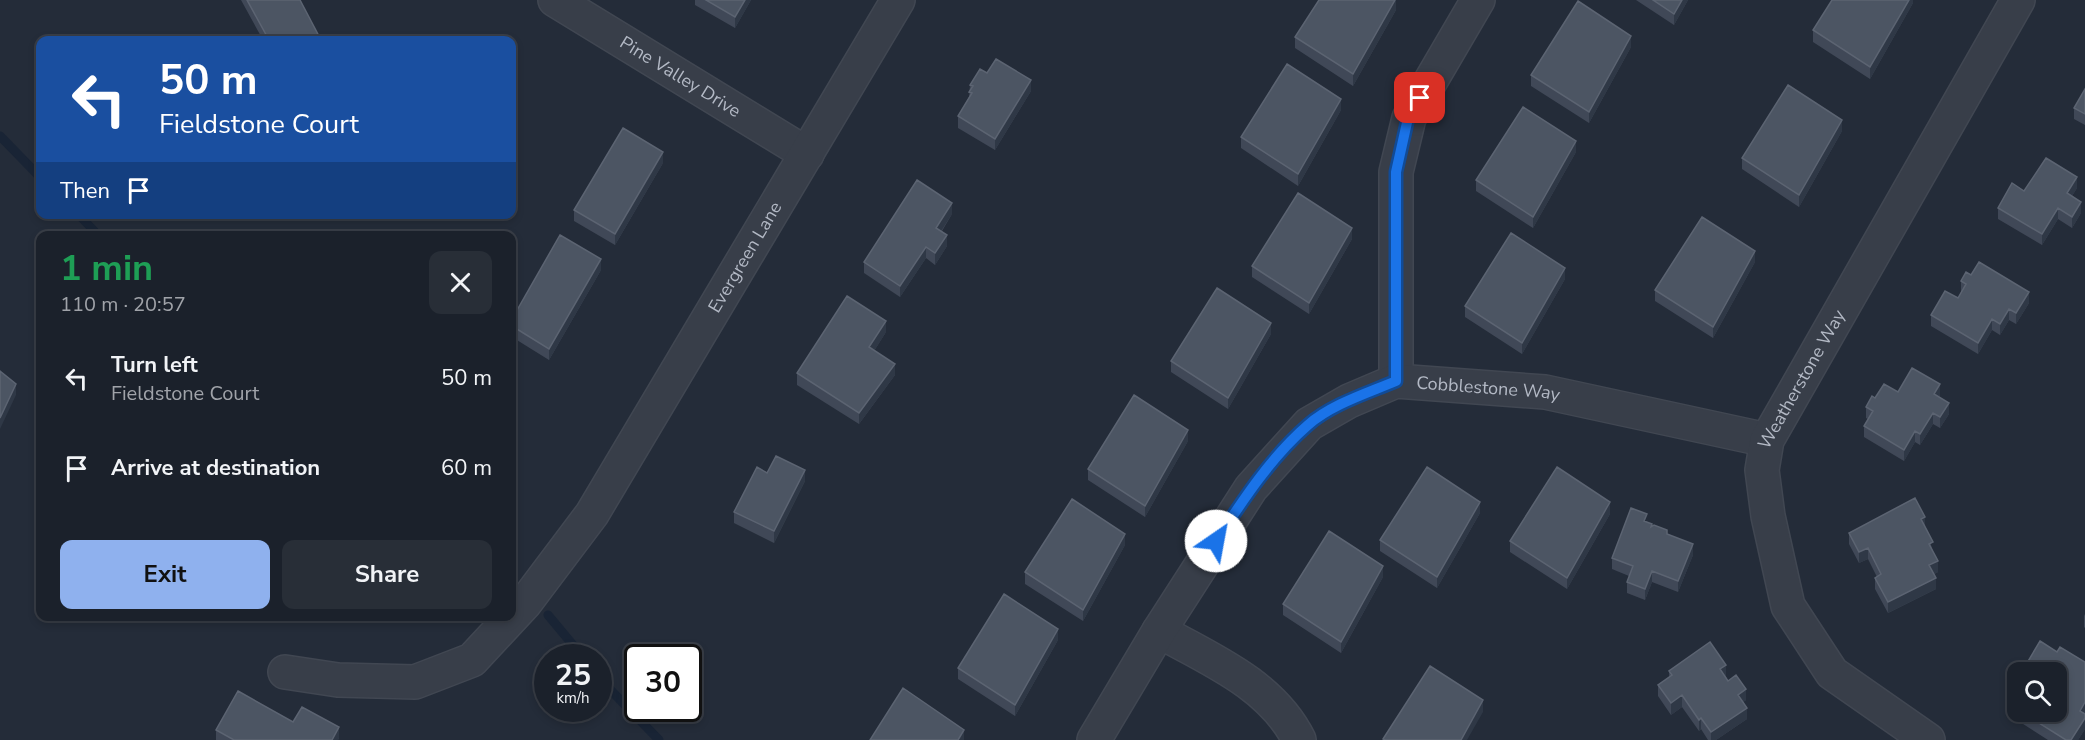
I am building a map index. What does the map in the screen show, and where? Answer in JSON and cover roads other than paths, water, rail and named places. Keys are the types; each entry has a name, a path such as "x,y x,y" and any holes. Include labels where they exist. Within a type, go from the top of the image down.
{"street":[{"name":"Pine Valley Drive","path":"555,0 807,154"},
{"name":"Evergreen Lane","path":"516,613 592,514 898,0"},
{"path":"1396,381 1396,172 1408,118 1478,0"},
{"name":"Weatherstone Way","path":"1928,740 1832,673 1788,606 1768,516 1762,470 1767,440 2018,0"},
{"name":"Cobblestone Way","path":"1094,740 1159,631 1251,488 1309,424 1349,401 1396,381 1545,392 1767,440"},
{"name":"Evergreen Lane","path":"285,672 339,680 415,681 472,660 508,621"},
{"path":"1159,631 1258,689 1290,722 1299,740"}],"waterway":[{"path":"0,136 36,173"},
{"path":"83,219 94,231"},
{"path":"548,615 572,644"},
{"path":"612,691 659,740"}]}
